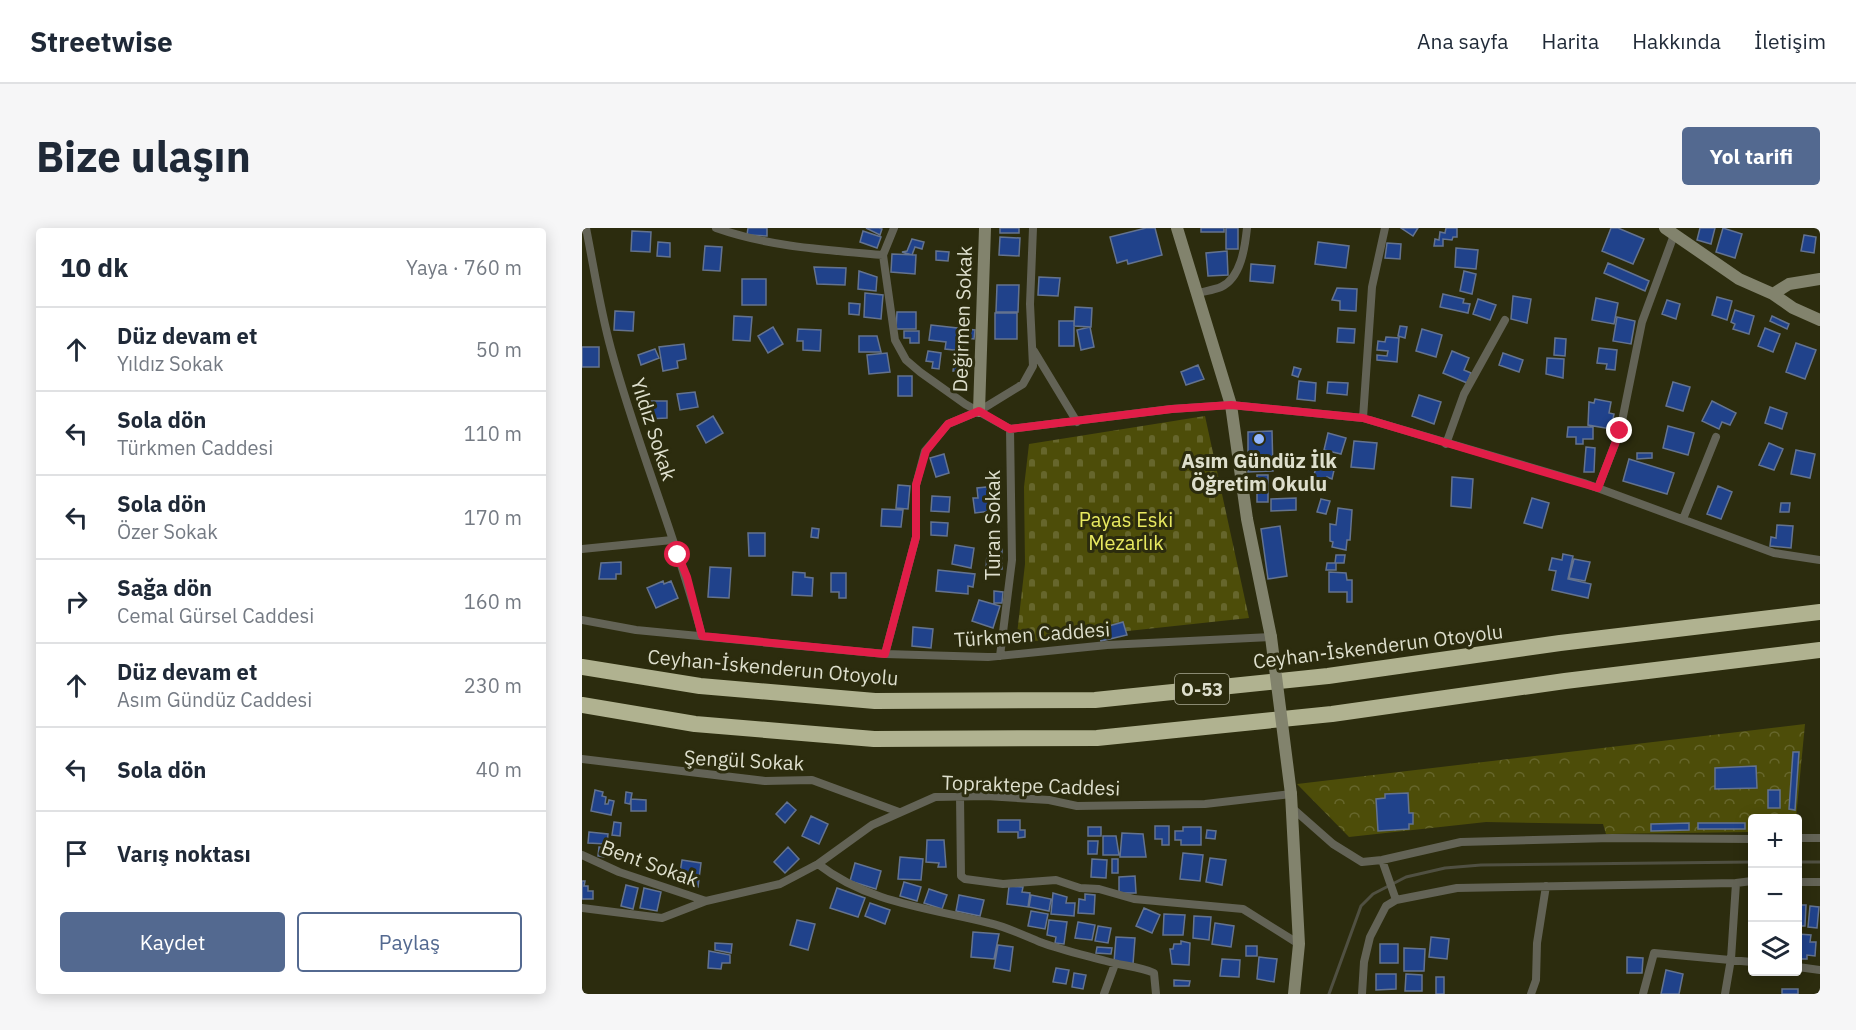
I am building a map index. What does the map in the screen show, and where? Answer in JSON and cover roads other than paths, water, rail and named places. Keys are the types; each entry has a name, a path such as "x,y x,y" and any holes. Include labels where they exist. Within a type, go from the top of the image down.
{"highway":[{"name":"Ceyhan-İskenderun Otoyolu","path":"582,667 700,686 875,701 1095,700 1328,676 1560,643 1820,612"},
{"name":"O-53","path":"582,705 696,724 873,739 1097,738 1332,714 1565,681 1820,650"}],"street":[{"name":"Yıldız Sokak","path":"586,228 611,349 672,540 687,577 702,636"},
{"path":"716,228 730,231 747,239 788,246 883,255"},
{"path":"894,228 883,255 884,281 895,340 906,360 920,372 1010,429 1172,409 1231,405 1363,418 1598,488 1774,553 1820,560"},
{"name":"Değirmen Sokak","path":"979,411 985,228"},
{"path":"885,654 916,537 916,485 926,451 948,424 979,411 1028,379 1033,366 1030,304 1033,228"},
{"path":"1177,228 1231,405 1247,519 1271,637 1291,800 1299,944 1294,994"},
{"path":"1198,293 1223,286 1234,274 1245,251 1247,228"},
{"path":"1363,418 1372,287 1385,228"},
{"path":"1598,488 1620,431 1642,322 1669,232 1739,279 1773,294 1793,308 1820,320"},
{"path":"1773,294 1789,284 1820,279"},
{"path":"1446,444 1464,394 1505,320"},
{"path":"1034,351 1077,422"},
{"name":"Turan Sokak","path":"1000,656 1012,560 1010,429"},
{"path":"1683,519 1716,437"},
{"path":"582,549 672,540"},
{"name":"Türkmen Caddesi","path":"582,620 636,630 885,654 1000,656 1107,645 1271,637"},
{"name":"Şengül Sokak","path":"582,759 679,773 765,781 812,780 899,812"},
{"path":"960,796 960,860 961,876 965,879 1003,884 1056,880 1080,888 1099,890 1134,899 1243,909 1299,944"},
{"name":"Topraktepe Caddesi","path":"582,908 662,918 706,901 780,884 818,864 872,825 935,797 1048,800 1077,806 1291,800"},
{"path":"1291,800 1333,844 1362,862 1382,860 1461,842 1612,838 1748,839"},
{"path":"1802,838 1820,837"},
{"name":"Bent Sokak","path":"582,855 618,872 706,901"},
{"path":"1382,860 1386,878 1394,895"},
{"path":"818,864 838,880 880,897 921,909 989,923 1042,942 1154,973 1156,994"},
{"path":"1362,994 1364,962 1370,937 1394,895 1457,888 1748,882"},
{"path":"1802,882 1820,882"},
{"path":"1725,994 1731,959 1736,883"},
{"path":"1531,994 1536,980 1537,943 1546,886"},
{"path":"1643,994 1654,952 1748,961"},
{"path":"1104,994 1115,964"},
{"path":"1802,968 1820,970"}],"waterway":[{"path":"1329,994 1361,906 1373,894 1406,877 1445,868 1481,865 1748,862"},
{"path":"1802,862 1820,862"}],"place":[{"name":"Asım Gündüz İlk Öğretim Okulu","path":"1259,439"}],"park label":[{"name":"Payas Eski Mezarlık","path":"1126,530"}]}
